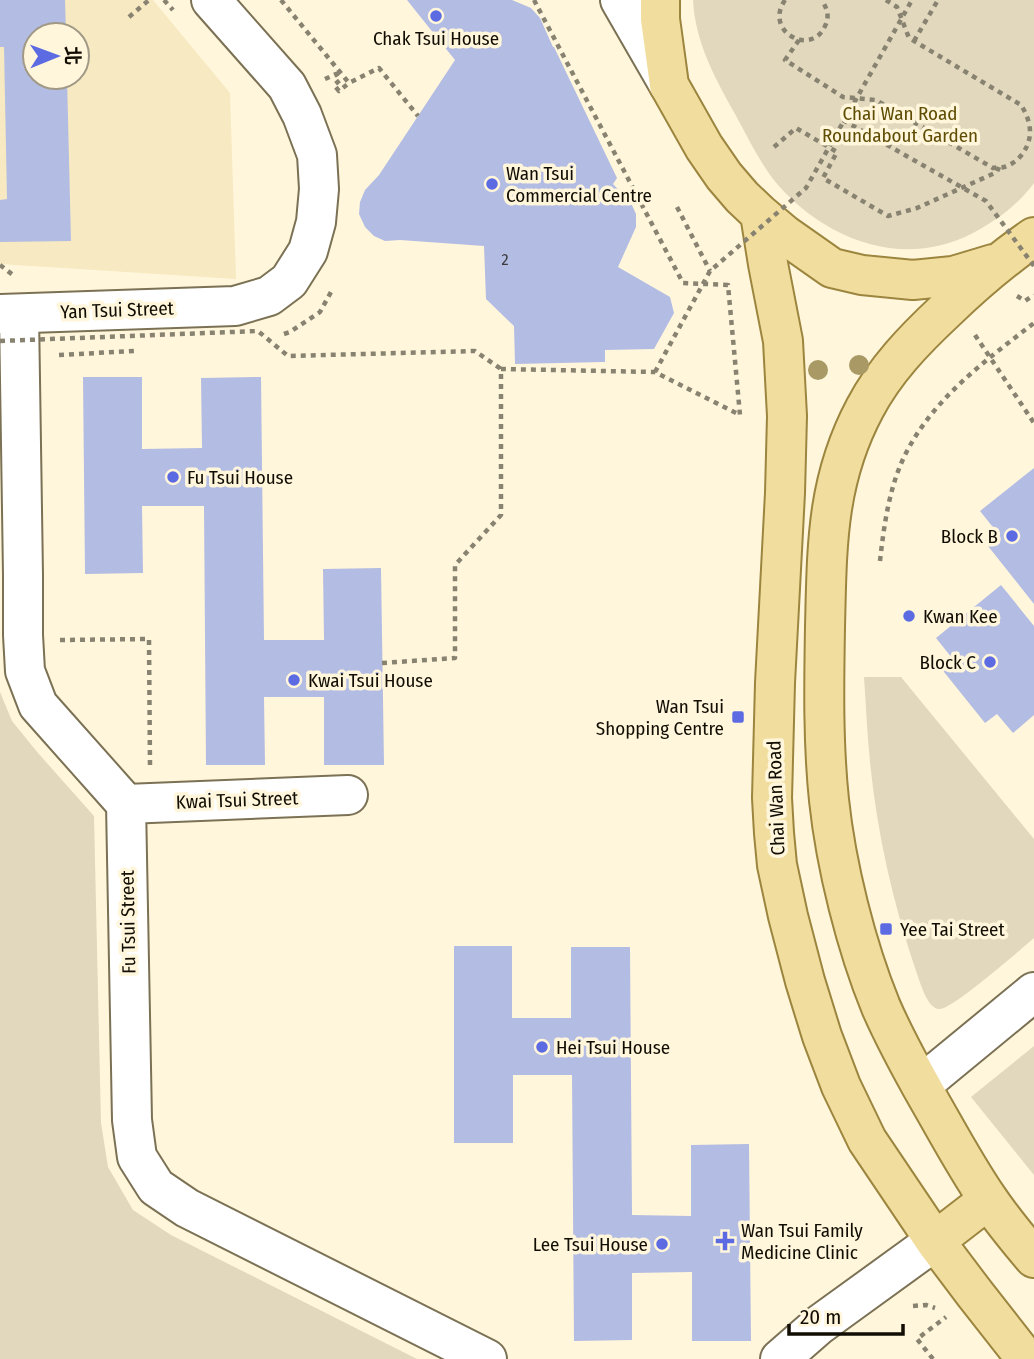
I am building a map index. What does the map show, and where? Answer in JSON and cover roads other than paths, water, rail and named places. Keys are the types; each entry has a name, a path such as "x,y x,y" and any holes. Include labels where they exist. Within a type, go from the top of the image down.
{"main road":[{"path":"660,0 668,85 704,147 742,197 785,235 832,268 890,279 953,276 1016,264"},
{"name":"Chai Wan Road","path":"760,215 783,341 787,416 773,785 777,865 788,916 822,1036 841,1086 867,1140 935,1241 1026,1359"},
{"path":"1034,237 1016,264 912,342 887,371 865,407 850,439 837,475 827,552 823,721 828,791 837,855 866,965 877,996 920,1085 956,1147 988,1200 1034,1258"},
{"path":"935,1241 988,1200"}],"street":[{"path":"620,0 668,85"},
{"name":"Yan Tsui Street","path":"7,309 235,306 269,296 289,281 308,251 316,222 319,189 317,155 302,114 287,86 196,10"},
{"path":"7,309 23,575 25,671 38,705 126,804"},
{"name":"Kwai Tsui Street","path":"126,804 348,795"},
{"name":"Fu Tsui Street","path":"126,804 132,1120 137,1157 156,1187 187,1208 487,1359"},
{"path":"920,1085 1034,992"},
{"path":"780,1359 820,1325 935,1241"}],"place":[{"name":"Chak Tsui House","path":"436,16"},
{"name":"Wan Tsui Commercial Centre","path":"492,184"},
{"name":"Fu Tsui House","path":"173,477"},
{"name":"Block B","path":"1012,536"},
{"name":"Kwan Kee","path":"909,616"},
{"name":"Block C","path":"990,662"},
{"name":"Kwai Tsui House","path":"294,680"},
{"name":"Wan Tsui Shopping Centre","path":"738,717"},
{"name":"Yee Tai Street","path":"886,929"},
{"name":"Hei Tsui House","path":"542,1047"},
{"name":"Wan Tsui Family Medicine Clinic","path":"725,1241"},
{"name":"Lee Tsui House","path":"662,1244"}],"park label":[{"name":"Chai Wan Road Roundabout Garden","path":"900,124"}]}
